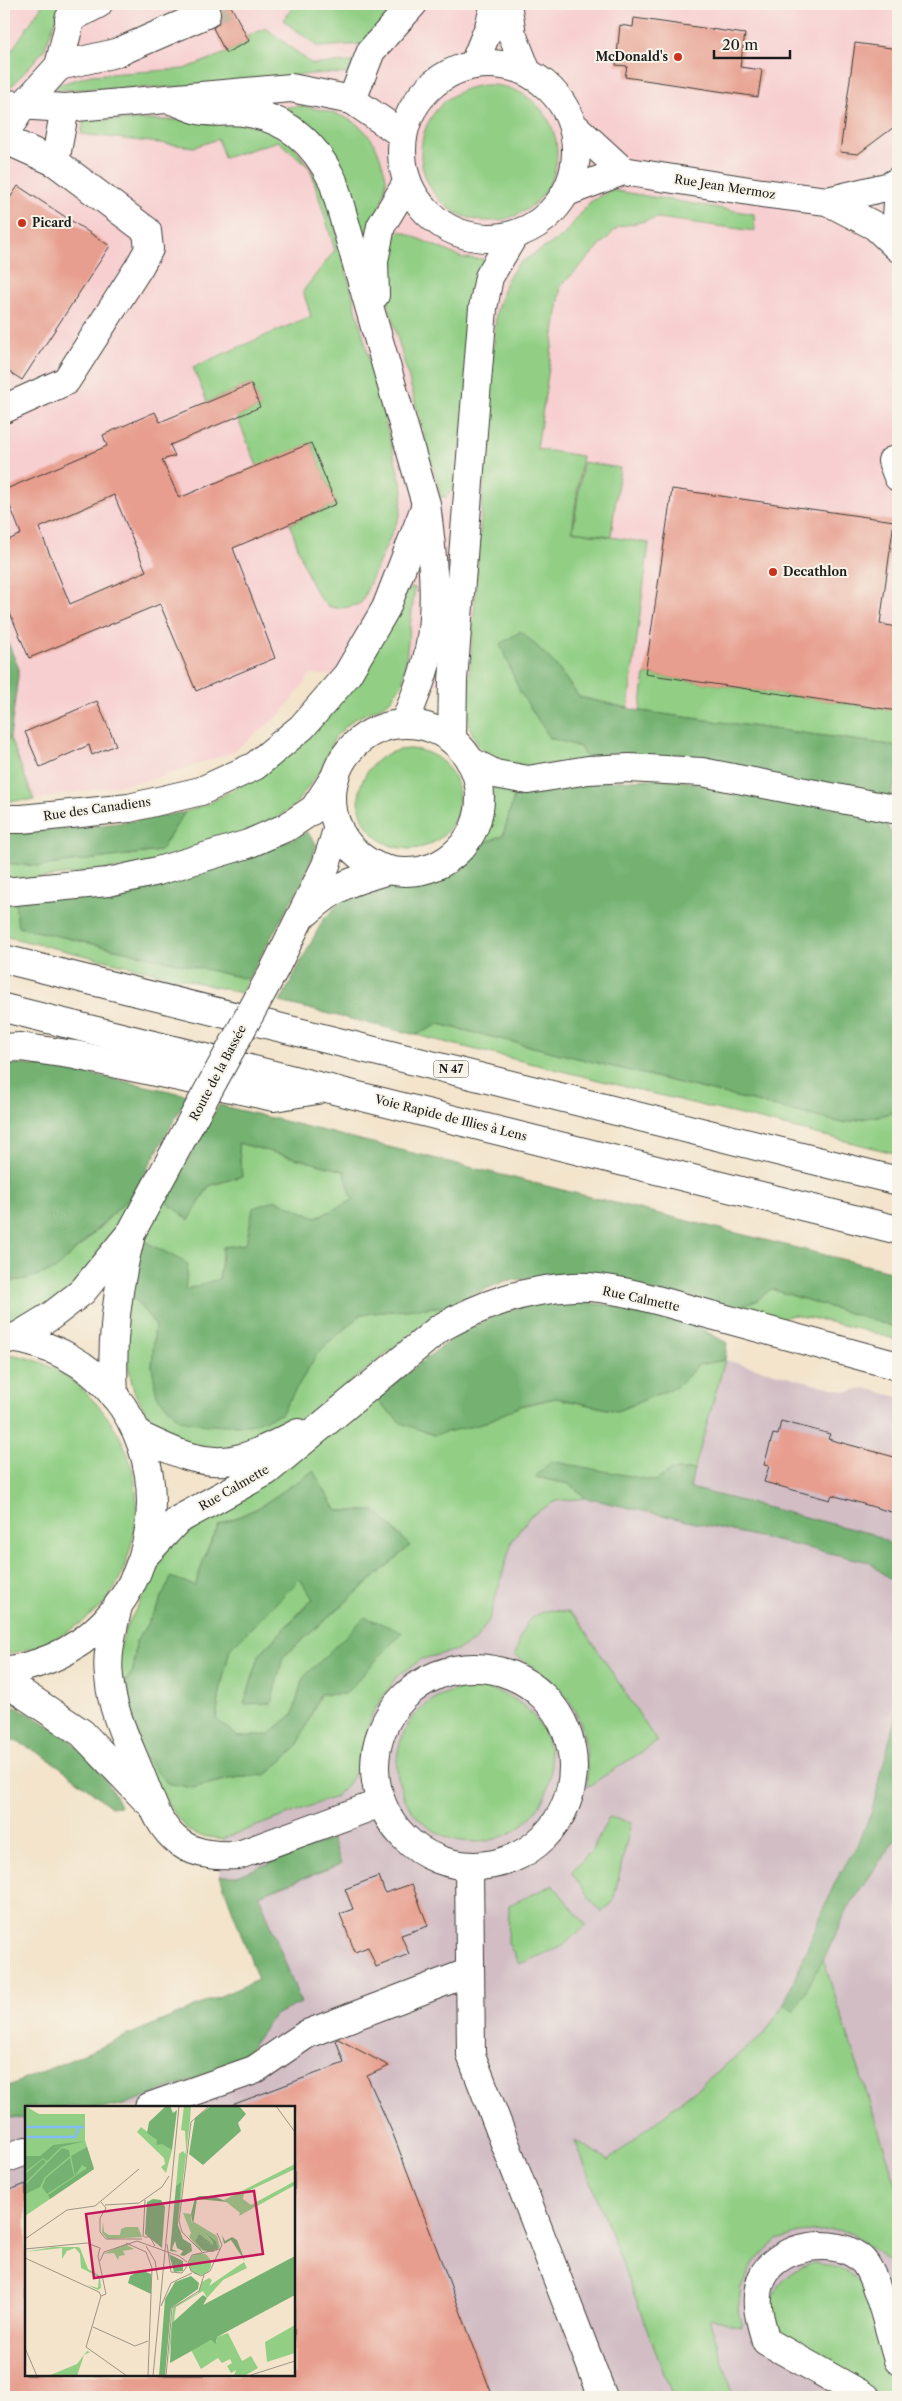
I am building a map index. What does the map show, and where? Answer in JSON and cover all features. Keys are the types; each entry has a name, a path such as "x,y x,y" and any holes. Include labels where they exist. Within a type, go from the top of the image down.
{"main road":[{"path":"58,66 72,12 98,4"},
{"path":"352,100 370,51 413,4"},
{"path":"474,64 490,27 495,4"},
{"path":"507,4 512,34 527,72"},
{"path":"4,135 13,105 58,66 116,53 206,14"},
{"path":"474,64 501,64 527,72 547,85 558,97 573,125 577,147 575,163 567,192 553,211 535,226 514,235 488,239 462,235 439,223 420,205 407,183 402,159 403,135 412,110 427,88 449,73 474,64"},
{"path":"13,105 65,108 291,88 352,100 403,135"},
{"path":"172,100 203,111 242,112 274,119 290,128 309,144 322,160 332,181 376,326 426,504 434,559 433,620 425,669 404,724"},
{"path":"55,162 65,108"},
{"path":"573,125 623,171"},
{"path":"4,139 55,162 147,231 149,249 66,381 4,409"},
{"name":"Rue Jean Mermoz","path":"567,192 623,171 762,193 827,201 890,186 898,181"},
{"path":"376,326 374,261 381,226 407,183"},
{"name":"Rue Jean Mermoz","path":"827,201 875,226 898,248"},
{"path":"898,203 896,230 898,240"},
{"path":"452,739 452,680 483,308 490,277 514,235"},
{"name":"Rue des Canadiens","path":"4,819 22,819 129,808 201,791 255,766 302,727 347,675 386,608 426,504"},
{"path":"4,892 108,882 158,872 248,844 287,827 314,809 335,777 345,756 361,739 381,728 404,724 429,727 452,739 466,754 476,772 480,795 478,818 468,838 453,856 434,867 411,872 389,870 362,856 350,846 338,827 333,802 335,777"},
{"path":"470,762 496,774 528,780 588,770 629,768 702,772 898,810"},
{"name":"Route de la Bassée","path":"9,1337 51,1316 82,1292 132,1231 303,916 326,865 338,827"},
{"name":"Route de la Bassée","path":"303,916 330,892 351,881 389,870"},
{"name":"N 47","path":"4,959 898,1181"},
{"name":"Voie Rapide de Illies à Lens","path":"4,1008 898,1230"},
{"path":"4,1048 20,1046 74,1055 274,1097 330,1088"},
{"name":"Route de la Bassée","path":"114,1396 112,1352 114,1315 132,1231"},
{"name":"Rue Calmette","path":"144,1556 178,1520 267,1471 326,1420 440,1328 471,1310 496,1300 538,1291 575,1287 624,1293 898,1366"},
{"path":"4,1671 29,1666 69,1649 87,1638 118,1606 133,1582 144,1556 151,1526 152,1495 148,1464 138,1435 114,1396 92,1375 69,1358 49,1348 9,1337"},
{"name":"Rue Calmette","path":"138,1435 175,1453 208,1462 241,1458 326,1420"},
{"path":"118,1606 109,1652 109,1677 124,1738 142,1778 152,1807 165,1829 180,1843 199,1852 220,1856 246,1853 381,1803"},
{"path":"480,1667 507,1673 538,1690 556,1711 570,1742 574,1766 571,1791 556,1823 532,1848 502,1863 469,1867 436,1860 406,1841 385,1814 381,1803 375,1784 376,1749 386,1719 408,1692 439,1673 460,1668 480,1667"},
{"path":"4,1681 82,1733 152,1807"},
{"path":"469,1867 471,2055 603,2397"},
{"path":"152,2106 254,2070 307,2034 470,1972"},
{"path":"4,2158 25,2151"},
{"path":"866,2397 766,2341 756,2303 762,2277 781,2256 803,2247 824,2246 845,2250 862,2260 872,2277 898,2360"}],"shaded area":[{"path":"4,4 898,4 898,746 640,711 579,697 311,674 280,715 233,752 154,779 34,800 10,738 19,669 4,633"},
{"path":"725,1360 847,1392 865,1388 898,1397 898,2397 4,2397 4,2088 259,1980 220,1876 222,1839 318,1803 382,1656 535,1477 569,1484 586,1498 680,1519"}],"green space":[{"path":"43,4 62,4 44,50 11,87 4,87 4,62"},
{"path":"295,4 397,4 364,44 318,47 283,20"},
{"path":"266,28 312,64 354,62 347,74 323,73 177,87 56,90 57,85 91,75 184,69 226,53 249,41 247,36"},
{"path":"489,85 515,90 537,105 552,127 557,153 552,179 537,201 515,216 489,221 463,216 441,201 426,179 421,153 426,127 441,105 463,90"},
{"path":"301,106 315,108 352,121 362,128 377,149 386,183 381,203 368,233 359,234 352,203 342,173 328,146 306,123 284,114 285,107"},
{"path":"84,120 228,120 268,129 290,141 325,188 403,490 400,515 361,603 335,608 327,605 321,599 309,579 290,524 336,504 311,443 257,466 237,417 260,407 251,384 207,402 193,367 311,316 303,291 335,250 310,168 278,141 224,158 218,139 194,147 81,134"},
{"path":"611,190 754,214 755,231 658,218 618,227 561,286 537,449 582,456 572,531 649,543 628,708 579,697 554,663 521,632 550,738 580,747 588,762 530,772 491,762 478,745 470,728 467,708 496,313 506,281 518,264 563,236 590,202"},
{"path":"401,231 463,258 483,259 485,263 456,484 447,497 441,497 386,295 388,247 393,236"},
{"path":"583,462 620,468 611,536 573,531"},
{"path":"415,587 403,682 391,700 379,708 354,719 335,737 320,771 294,806 259,832 157,864 4,882 4,863 39,866 160,851 185,812 212,802 266,770 395,602"},
{"path":"521,631 554,663 579,697 640,711 898,746 898,775 890,799 588,762 580,747 550,738 520,692 500,644"},
{"path":"4,633 19,669 10,738 4,742"},
{"path":"645,674 898,711 898,746 640,711"},
{"path":"10,738 34,800 4,801 4,742"},
{"path":"409,749 419,750 437,757 451,771 458,789 458,809 451,827 437,841 419,848 409,849 399,848 381,841 367,827 360,809 359,799 360,789 367,771 381,757 399,750"},
{"path":"666,778 882,816 898,845 898,1112 842,1123 439,1024 416,1035 280,1002 323,920 342,900 386,883 415,883 441,878 459,866 480,845 503,835 516,790 550,785"},
{"path":"494,786 516,790 503,835 480,845 490,828"},
{"path":"185,812 160,851 39,866 4,863 4,830 49,830 95,826"},
{"path":"307,832 317,845 304,878 248,979 18,927 15,902 286,842"},
{"path":"4,902 15,902 19,927 248,979 241,993 4,936"},
{"path":"439,1024 842,1123 898,1112 898,1154 416,1035"},
{"path":"16,1064 67,1069 188,1095 134,1193 55,1270 26,1279 4,1282 4,1066"},
{"path":"219,1105 898,1273 898,1328 771,1289 756,1301 735,1308 568,1275 505,1281 447,1306 361,1314 317,1354 281,1414 250,1425 207,1425 180,1420 157,1396 152,1367 155,1324 129,1292 136,1262 144,1241 188,1264 185,1290 219,1279 223,1247 246,1244 253,1208 276,1200 316,1218 353,1200 344,1171 238,1143 242,1176 209,1186 189,1220 164,1200"},
{"path":"238,1143 344,1171 353,1200 316,1218 276,1200 246,1244 223,1248 219,1279 184,1290 187,1264 144,1241 164,1200 189,1220 209,1186 242,1176"},
{"path":"134,1193 98,1259 75,1287 34,1314 17,1319 4,1318 4,1282 26,1279 81,1246"},
{"path":"771,1289 898,1328 898,1341 879,1334 822,1320 794,1315 776,1319 735,1308 756,1301"},
{"path":"129,1292 155,1324 152,1367 281,1414 317,1354 361,1314 447,1306 314,1411 277,1433 215,1452 166,1436 154,1425 134,1392 124,1348"},
{"path":"568,1301 612,1305 695,1325 727,1343 725,1360 698,1365 678,1386 617,1411 556,1398 520,1406 482,1424 434,1435 401,1423 376,1399 449,1341 489,1318 537,1303"},
{"path":"4,1354 28,1358 49,1366 69,1378 103,1411 125,1448 132,1468 136,1488 136,1509 134,1530 127,1561 121,1576 104,1603 88,1618 66,1633 42,1644 4,1655"},
{"path":"725,1360 694,1470 671,1470 656,1481 623,1476 535,1477 569,1484 586,1498 556,1501 530,1516 512,1541 489,1620 475,1641 457,1650 422,1659 396,1677 372,1714 356,1771 347,1785 335,1797 222,1839 201,1836 189,1831 174,1814 139,1752 192,1788 233,1778 266,1775 297,1747 320,1694 345,1694 401,1632 303,1678 293,1714 268,1735 238,1737 216,1719 221,1686 230,1649 300,1579 313,1598 260,1654 245,1703 271,1703 283,1657 410,1546 376,1511 337,1511 312,1472 258,1508 219,1525 207,1550 195,1587 171,1578 158,1606 136,1642 133,1671 122,1686 119,1655 125,1629 176,1535 376,1399 401,1423 482,1424 520,1406 556,1398 617,1411 678,1386 698,1365"},
{"path":"551,1461 656,1481 671,1470 694,1470 690,1488 872,1534 898,1548 898,1586 869,1562 586,1498 569,1484 535,1477"},
{"path":"313,1471 337,1511 376,1511 410,1546 283,1657 271,1703 244,1704 260,1654 313,1599 300,1579 230,1649 221,1686 216,1719 238,1737 268,1735 293,1714 303,1678 365,1617 402,1632 345,1694 320,1694 297,1747 266,1775 233,1778 192,1788 167,1783 139,1752 122,1686 133,1671 136,1642 158,1606 171,1577 195,1586 207,1550 219,1525 258,1508"},
{"path":"552,1610 568,1612 577,1618 657,1742 587,1787 585,1742 581,1724 574,1708 551,1681 515,1655 523,1631 530,1620 535,1615"},
{"path":"474,1688 503,1694 517,1701 528,1711 538,1722 545,1736 551,1765 545,1794 538,1808 528,1819 517,1829 503,1836 474,1842 445,1836 431,1829 420,1819 410,1808 403,1794 397,1765 403,1736 410,1722 420,1711 431,1701 445,1694"},
{"path":"4,1702 57,1731 87,1756 111,1788 120,1806 111,1807 47,1758 4,1737"},
{"path":"898,1706 898,1835 848,1908 825,1957 794,2012 784,2004 835,1882 856,1847 872,1811"},
{"path":"609,1817 631,1822 613,1902 601,1913 571,1872 592,1850"},
{"path":"332,1839 341,1864 259,1895 301,2003 274,2015 240,2064 120,2106 25,2106 25,2119 4,2117 4,2088 258,1980 220,1876 237,1876"},
{"path":"553,1885 586,1925 563,1946 519,1964 508,1943 509,1905"},
{"path":"823,1959 898,2190 898,2293 889,2262 853,2234 831,2230 799,2233 777,2240 754,2261 741,2288 738,2310 742,2327 709,2318 734,2397 673,2397 575,2140 609,2160 766,2032 784,2004 794,2011"},
{"path":"814,2263 832,2266 844,2271 859,2282 877,2318 898,2390 898,2397 884,2397 790,2346 780,2334 774,2322 772,2309 774,2297 779,2286 787,2276 799,2268"}],"building":[{"path":"217,4 230,4 249,41 226,53 213,28 219,23 221,16"},
{"name":"McDonald's","path":"634,18 745,34 740,67 762,70 758,97 625,77 627,66 616,65 620,25 633,27"},
{"path":"855,43 898,49 898,124 858,154 840,152"},
{"path":"18,186 110,246 22,380 4,368 4,207"},
{"path":"251,384 260,407 170,445 175,456 162,460 179,498 311,443 336,504 233,548 275,658 196,691 160,604 29,658 4,599 4,542 21,534 4,490 107,446 103,435 155,412 160,422","holes":["114,495 146,571 70,604 39,528"]},
{"name":"Decathlon","path":"672,489 894,521 880,624 898,627 898,711 645,674"},
{"path":"97,701 116,745 92,755 89,745 40,767 25,732"},
{"path":"781,1421 830,1434 828,1439 898,1458 898,1514 832,1495 830,1500 764,1482 769,1466 764,1465 773,1434 778,1435"},
{"path":"379,1876 385,1893 412,1884 428,1926 401,1935 409,1954 376,1967 368,1947 355,1952 340,1914 353,1909 345,1889"},
{"path":"338,2039 389,2066 367,2076 393,2134 493,2397 4,2397 4,2192 25,2184 25,2376 295,2376 295,2106 232,2105 344,2063 336,2040"}],"tunnel":[{"path":"206,14 224,4"}],"place":[{"name":"McDonald's","path":"678,57"},
{"name":"Picard","path":"22,223"},
{"name":"Decathlon","path":"773,572"}]}
